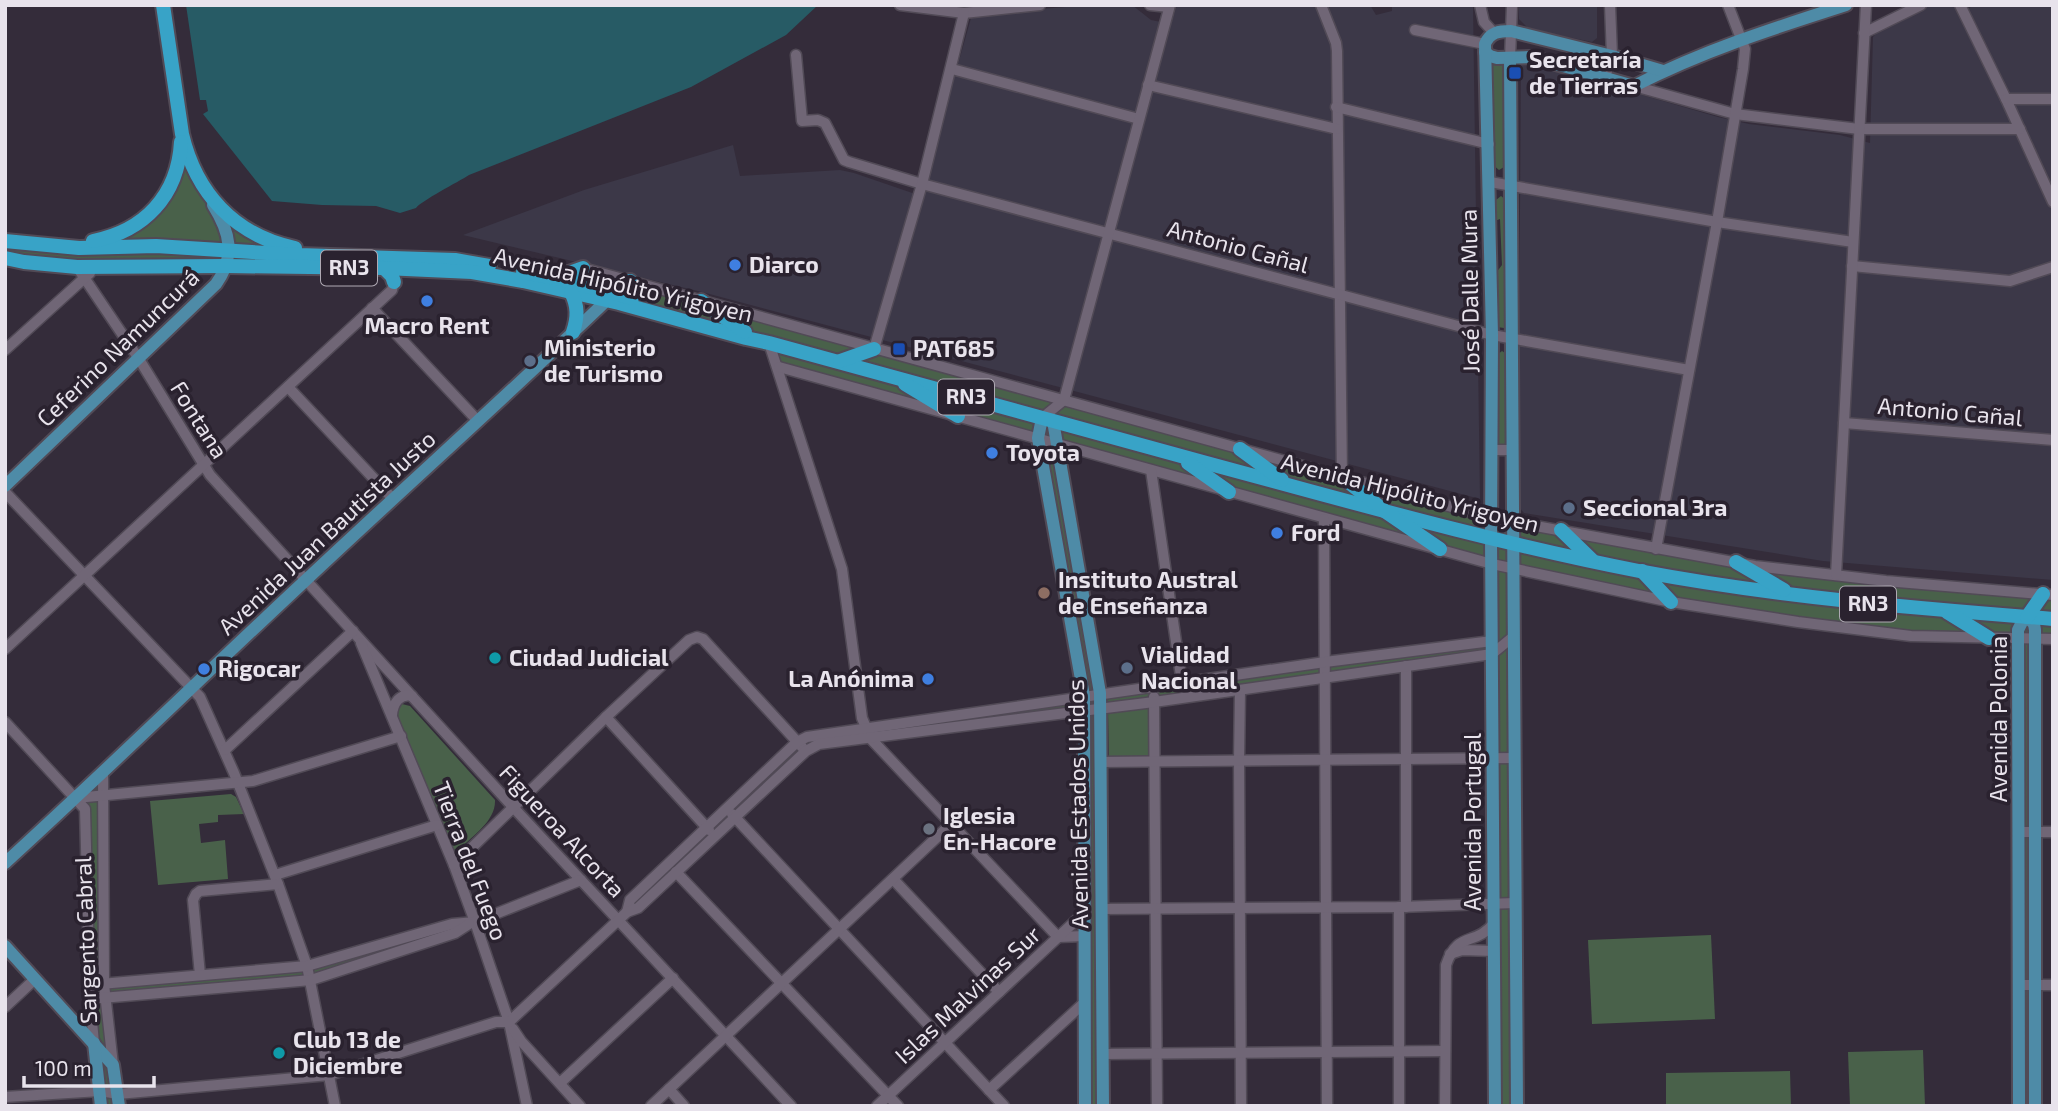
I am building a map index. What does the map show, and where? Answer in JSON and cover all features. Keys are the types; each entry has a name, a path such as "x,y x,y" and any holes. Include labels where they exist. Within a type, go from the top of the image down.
{"highway":[{"name":"RN3","path":"163,5 181,127 192,167 202,187 216,205 251,231 276,244 344,256"},
{"path":"5,233 92,241 116,235 136,225 153,211 172,183 178,162 181,127"},
{"path":"5,241 79,248 156,246 344,256"},
{"name":"Avenida Hipólito Yrigoyen","path":"344,256 455,260 556,278 746,338 889,374 1386,513 1592,561 1791,595 2053,619"},
{"name":"Avenida Hipólito Yrigoyen","path":"5,258 81,272 97,267 226,266 471,272 571,292 608,296 744,332 769,343"},
{"path":"384,268 394,282"},
{"path":"556,278 583,268"},
{"path":"608,296 621,283 630,281"},
{"path":"571,292 578,312 573,332"},
{"path":"701,301 744,332"},
{"path":"840,361 874,349"},
{"path":"889,374 957,416"},
{"path":"1240,449 1289,486"},
{"path":"1178,456 1229,492"},
{"path":"1342,477 1386,513 1440,549"},
{"path":"1561,530 1592,561"},
{"path":"1736,562 1791,595"},
{"path":"1642,571 1671,602"},
{"path":"2026,617 2048,594"},
{"path":"1946,611 1989,638"}],"main road":[{"path":"1663,71 1511,32 1494,33 1488,38 1485,48 1490,56 1510,59 1531,57 1634,86 1663,71 1742,39 1846,5"},
{"name":"José Dalle Mura","path":"1485,48 1492,335 1491,538"},
{"name":"José Dalle Mura","path":"1510,59 1512,544"},
{"path":"192,167 228,236 230,250 226,266"},
{"name":"Ceferino Namuncurá","path":"5,485 211,289 226,266"},
{"name":"Avenida Juan Bautista Justo","path":"5,863 573,332 608,296"},
{"name":"Avenida Estados Unidos","path":"1048,419 1038,438 1084,696 1085,1106"},
{"name":"Avenida Estados Unidos","path":"1048,419 1058,444 1100,693 1103,1106"},
{"name":"Avenida Portugal","path":"1491,538 1495,1106"},
{"name":"Avenida Portugal","path":"1512,544 1517,1106"},
{"name":"Avenida Polonia","path":"2020,1106 2018,639 2019,626 2026,617 2035,627 2035,1106"},
{"path":"5,946 113,1065"},
{"name":"Sargento Cabral","path":"94,1043 101,1106"},
{"name":"Sargento Cabral","path":"113,1065 118,1100"}],"street":[{"path":"901,5 964,13 1040,5"},
{"path":"1048,419 1060,402 1170,6 1150,5"},
{"path":"1321,5 1336,43 1342,477"},
{"path":"1480,5 1484,22 1494,33"},
{"path":"1510,59 1512,5"},
{"path":"1605,77 1612,56 1610,5"},
{"path":"1656,549 1717,222 1745,49 1728,5"},
{"path":"1836,575 1866,5"},
{"path":"1864,33 1921,5"},
{"path":"1960,5 2007,99 2053,202"},
{"path":"874,349 922,184 964,13"},
{"path":"1415,30 1485,48"},
{"name":"Antonio Cañal","path":"796,55 802,121 818,120 825,123 845,160 849,162 922,184 1492,335 1689,370"},
{"path":"952,69 1139,119"},
{"path":"1148,85 1337,129"},
{"path":"1634,86 1735,114 1859,129 2020,129"},
{"path":"2007,99 2053,99"},
{"path":"1336,107 1489,144"},
{"path":"1490,182 1717,222 1853,242"},
{"path":"1852,265 2010,281 2053,267"},
{"path":"583,268 1060,402 1492,518 1736,562 1836,575 2048,594"},
{"path":"5,351 81,272"},
{"name":"Fontana","path":"81,272 139,359 210,475 306,579"},
{"path":"5,649 392,290 394,282"},
{"path":"372,308 478,421"},
{"path":"769,343 779,367 842,569 862,718 871,739 1058,937 1085,936"},
{"path":"779,367 1492,564 1671,602 1798,622 1899,634 2053,639"},
{"path":"288,387 393,499"},
{"name":"Antonio Cañal","path":"1844,423 2053,440"},
{"path":"1492,450 1512,450"},
{"path":"1151,470 1182,683"},
{"path":"5,492 200,697 225,750 277,879 307,966 335,1106"},
{"path":"1324,519 1327,1106"},
{"name":"Figueroa Alcorta","path":"306,579 513,807 792,1106"},
{"path":"225,750 356,633"},
{"name":"Tierra del Fuego","path":"356,633 454,864 472,923 509,1022 527,1106"},
{"path":"627,912 630,900 727,809 802,747 1154,702 1406,666 1492,648 1514,636"},
{"path":"454,864 689,640 703,639 802,747"},
{"path":"5,1097 100,1091 118,1100 329,1075 496,1022 509,1022 618,920 627,912 638,908 735,818 802,747 807,737 1325,662 1492,648"},
{"path":"1399,1106 1406,666"},
{"path":"1155,686 1157,1106"},
{"path":"1240,690 1241,1106"},
{"path":"392,715 394,705 401,696 413,696"},
{"path":"606,717 715,836"},
{"path":"5,722 85,809 89,985 94,1043"},
{"path":"76,798 253,781 401,736"},
{"path":"1100,762 1515,758"},
{"name":"Sargento Cabral","path":"103,773 104,984 113,1065"},
{"path":"727,809 1003,1106"},
{"path":"651,1106 951,824"},
{"path":"200,975 192,900 200,891 277,879 437,825"},
{"path":"2019,832 2053,832"},
{"path":"676,872 898,1106"},
{"path":"893,879 999,992"},
{"path":"90,1003 105,998 311,980 456,933 472,923 581,880"},
{"path":"1101,909 1403,907 1515,903"},
{"name":"Islas Malvinas Sur","path":"877,1106 1085,912"},
{"path":"89,985 307,966 452,924 472,923"},
{"path":"1445,1106 1446,965 1454,947 1481,935 1494,923"},
{"path":"1450,954 1462,950 1494,951"},
{"path":"560,1083 673,978"},
{"path":"5,1007 36,979"},
{"path":"2019,985 2053,985"},
{"path":"989,1090 1085,1002"},
{"path":"69,1015 76,1018 88,1014 90,1003"},
{"path":"509,1022 521,1041 580,1106"},
{"path":"1102,1054 1445,1051"},
{"path":"668,1089 684,1106"}],"shaded area":[{"path":"1090,5 1132,5 1151,20 1171,24 1177,5 1370,5 1376,15 1392,11 1392,5 1473,5 1480,499 702,292 463,235 584,190 733,145 740,176 840,170 921,196 971,18 980,14"},
{"path":"1519,5 1597,5 1597,38 1592,42 1529,29 1519,19"},
{"path":"1927,5 1955,5 1959,13 1975,5 2053,5 2053,580 1823,561 1524,513 1518,506 1521,62 1526,61 1718,117 1749,124 1840,135 1870,143 1873,37 1879,30"}],"green space":[{"path":"1495,63 1501,63 1504,68 1504,167 1499,170 1493,165 1491,68"},
{"path":"180,152 216,205 291,248 468,262 556,278 583,268 1492,518 1736,562 2053,595 2053,639 2035,639 2035,1106 2019,1106 2018,639 1911,636 1798,622 1512,568 1517,1106 1495,1106 1492,654 1100,709 1103,1106 1085,1106 1084,711 819,744 627,912 630,900 797,742 1084,696 1038,438 779,367 769,343 523,281 5,258 5,233 92,241 145,218","holes":["1059,444 1491,564 1492,641 1100,693"]},
{"path":"1501,196 1507,201 1507,324 1504,328 1497,327 1496,273 1502,265 1500,219 1495,221 1496,200"},
{"path":"1502,351 1508,355 1507,443 1502,446 1498,436 1497,355"},
{"path":"402,704 410,706 495,800 488,821 460,849 455,850 449,843 398,717 396,711"},
{"path":"1149,707 1150,757 1109,757 1108,713"},
{"path":"103,773 104,983 307,966 469,923 311,980 106,997 119,1106 101,1106 90,999 85,809 77,798"},
{"path":"231,794 236,797 244,814 218,815 218,822 199,824 201,843 225,840 228,879 158,885 150,801"},
{"path":"1711,935 1715,1019 1592,1024 1588,940"},
{"path":"1923,1050 1925,1106 1850,1106 1848,1052"},
{"path":"1790,1071 1791,1106 1666,1106 1666,1073"}],"water":[{"path":"186,5 818,5 786,35 691,87 469,175 416,208 400,213 376,206 272,201 203,114 208,111 206,100 200,100"}],"place":[{"name":"Secretaría de Tierras","path":"1515,73"},
{"name":"Diarco","path":"735,265"},
{"name":"Macro Rent","path":"427,301"},
{"name":"PAT685","path":"899,349"},
{"name":"Ministerio de Turismo","path":"530,361"},
{"name":"Toyota","path":"992,453"},
{"name":"Seccional 3ra","path":"1569,508"},
{"name":"Ford","path":"1277,533"},
{"name":"Instituto Austral de Enseñanza","path":"1044,593"},
{"name":"Ciudad Judicial","path":"495,658"},
{"name":"Vialidad Nacional","path":"1127,668"},
{"name":"Rigocar","path":"204,669"},
{"name":"La Anónima","path":"928,679"},
{"name":"Iglesia En-Hacore","path":"929,829"},
{"name":"Club 13 de Diciembre","path":"279,1053"}]}
